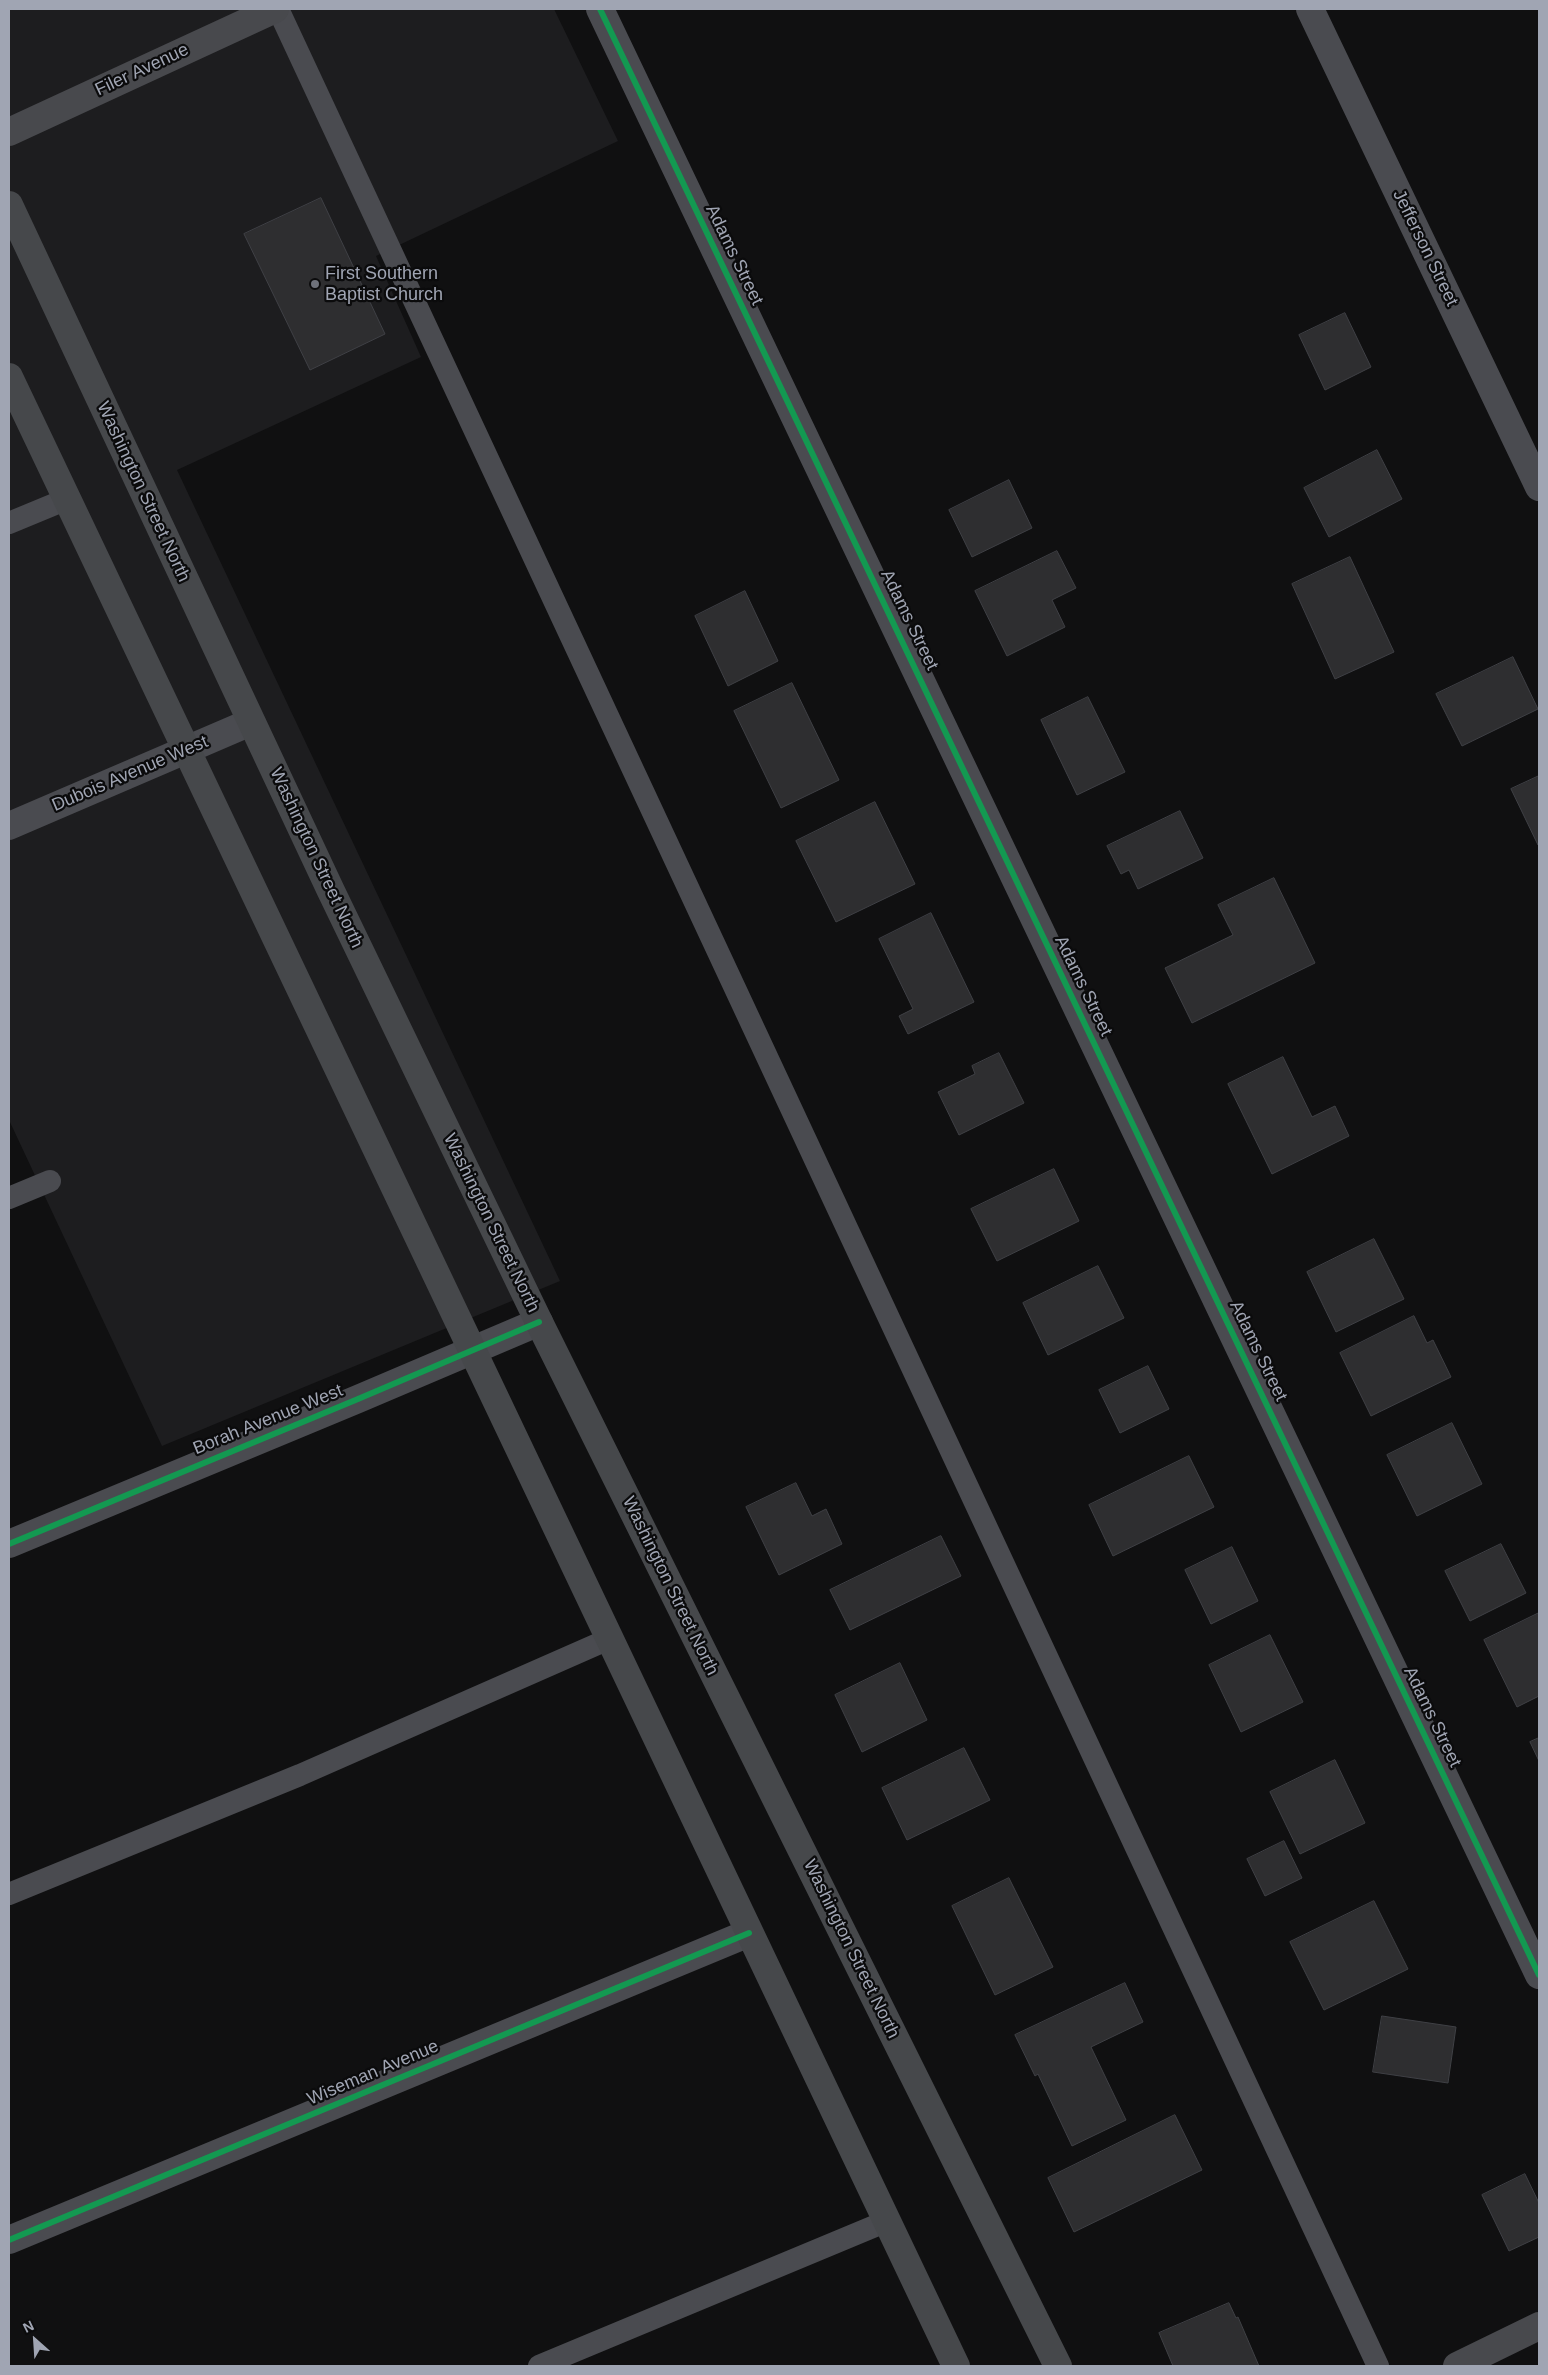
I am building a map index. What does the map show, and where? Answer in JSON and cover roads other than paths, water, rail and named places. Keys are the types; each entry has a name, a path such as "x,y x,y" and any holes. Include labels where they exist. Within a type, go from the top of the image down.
{"main road":[{"name":"Washington Street North","path":"9,205 251,722 539,1322 1058,2366"},
{"path":"9,377 188,749 609,1639 956,2366"}],"street":[{"name":"Filer Avenue","path":"9,132 277,9"},
{"name":"Adams Street","path":"600,9 1539,1975"},
{"name":"Jefferson Street","path":"1310,9 1539,487"},
{"name":"Dubois Avenue West","path":"9,826 251,722"},
{"name":"Borah Avenue West","path":"9,1544 539,1322"},
{"name":"Wiseman Avenue","path":"9,2240 749,1933"},
{"path":"1457,2366 1539,2326"}],"lane":[{"path":"277,9 1378,2366"},
{"path":"9,523 67,499"},
{"path":"9,1198 50,1181"},
{"path":"9,1894 300,1775 609,1639"},
{"path":"539,2366 887,2221"}],"place":[{"name":"First Southern Baptist Church","path":"315,284"}]}
